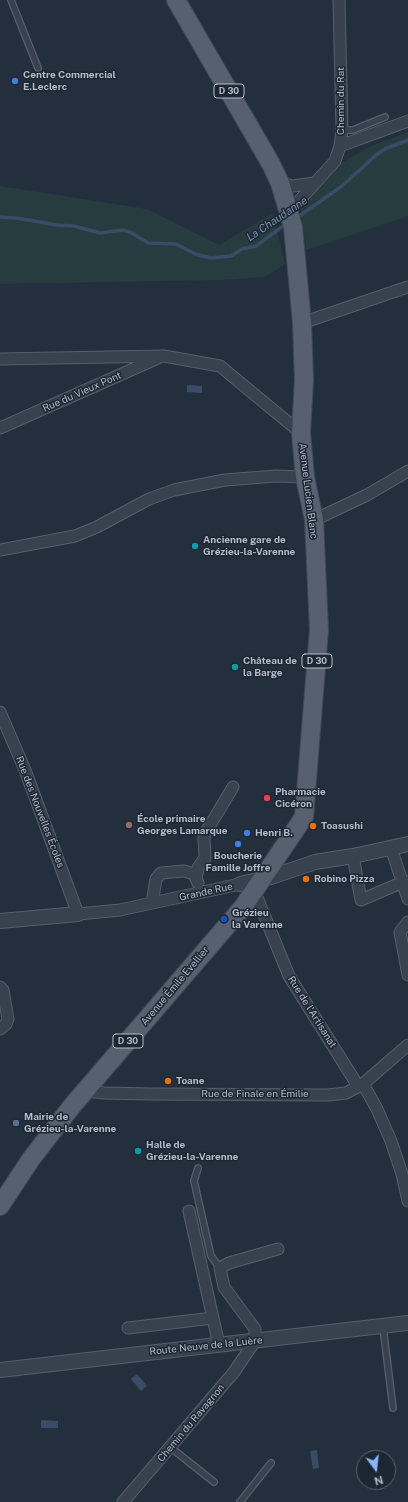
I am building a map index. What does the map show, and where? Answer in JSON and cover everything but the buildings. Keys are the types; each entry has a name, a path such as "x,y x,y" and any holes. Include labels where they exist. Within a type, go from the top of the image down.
{"main road":[{"name":"D 30","path":"176,0 271,164 280,183 291,219"},
{"name":"Avenue Lucien Blanc","path":"252,885 304,817 319,630 314,520 305,477 301,433 304,380 302,323 291,219"},
{"name":"Avenue Émile Evellier","path":"0,1206 40,1147 72,1106 243,907 252,885"}],"street":[{"name":"Chemin du Rat","path":"291,219 314,183 335,161 340,146 342,130 339,0"},
{"path":"340,146 408,120"},
{"path":"280,183 293,186 314,183"},
{"path":"302,323 408,287"},
{"name":"Rue du Vieux Pont","path":"0,360 164,356 220,366 301,433"},
{"name":"Rue du Vieux Pont","path":"0,428 164,356"},
{"path":"314,520 367,495 408,472"},
{"path":"0,550 75,536 97,527 149,499 174,490 225,480 276,476 305,477"},
{"name":"Rue des Nouvelles Écoles","path":"0,712 25,770 78,914"},
{"path":"196,879 198,868 205,858 204,838 206,832 233,787"},
{"name":"Grande Rue","path":"0,921 120,910 203,892 252,885 315,862 353,856 408,844"},
{"path":"391,848 405,882 408,899"},
{"path":"353,856 361,900 405,882"},
{"path":"152,903 156,879 161,873 184,872 194,874 203,892"},
{"name":"Rue de l'Artisanat","path":"252,885 289,976 361,1085 391,1141 402,1174 408,1201"},
{"path":"408,922 400,932 408,975"},
{"path":"0,987 3,990 8,1019 6,1024 0,1029"},
{"name":"Rue de Finale en Émilie","path":"86,1091 152,1094 328,1095 346,1093 361,1085 408,1045"},
{"path":"189,1211 219,1345"},
{"path":"255,1341 254,1329 224,1287 220,1268 229,1262 278,1249"},
{"path":"128,1328 213,1318"},
{"name":"Route Neuve de la Luère","path":"1,1370 408,1323"},
{"name":"Chemin du Ravagnon","path":"126,1501 234,1372 255,1341"}],"lane":[{"path":"11,0 38,68"},
{"path":"342,130 353,130 385,117"},
{"path":"198,1168 194,1181 211,1256 220,1268"},
{"path":"383,1326 393,1408"},
{"path":"170,1447 214,1482"},
{"path":"240,1502 272,1463"}],"green space":[{"path":"408,132 408,216 306,250 300,203 336,166 369,147"},
{"path":"0,186 147,209 219,245 273,213 285,264 266,277 220,280 0,284"}],"water":[{"path":"187,385 202,386 202,393 187,392"},
{"path":"137,1374 147,1386 141,1391 131,1379"},
{"path":"41,1420 58,1421 58,1428 41,1428"},
{"path":"317,1450 319,1468 313,1469 310,1451"}],"waterway":[{"name":"La Chaudanne","path":"295,219 342,186 375,156 385,149 408,140"},
{"name":"La Chaudanne","path":"0,217 74,226 100,233 123,230 130,232 148,243 176,244 195,254 211,258 231,256 242,249 256,246 286,224"}],"place":[{"name":"Centre Commercial E.Leclerc","path":"15,81"},
{"name":"Ancienne gare de Grézieu-la-Varenne","path":"195,546"},
{"name":"Château de la Barge","path":"235,667"},
{"name":"Pharmacie Cicéron","path":"267,798"},
{"name":"École primaire Georges Lamarque","path":"129,825"},
{"name":"Toasushi","path":"313,826"},
{"name":"Henri B.","path":"247,833"},
{"name":"Boucherie Famille Joffre","path":"238,844"},
{"name":"Robino Pizza","path":"306,879"},
{"name":"Grézieu la Varenne","path":"224,919"},
{"name":"Toane","path":"168,1081"},
{"name":"Mairie de Grézieu-la-Varenne","path":"16,1123"},
{"name":"Halle de Grézieu-la-Varenne","path":"138,1151"}]}
